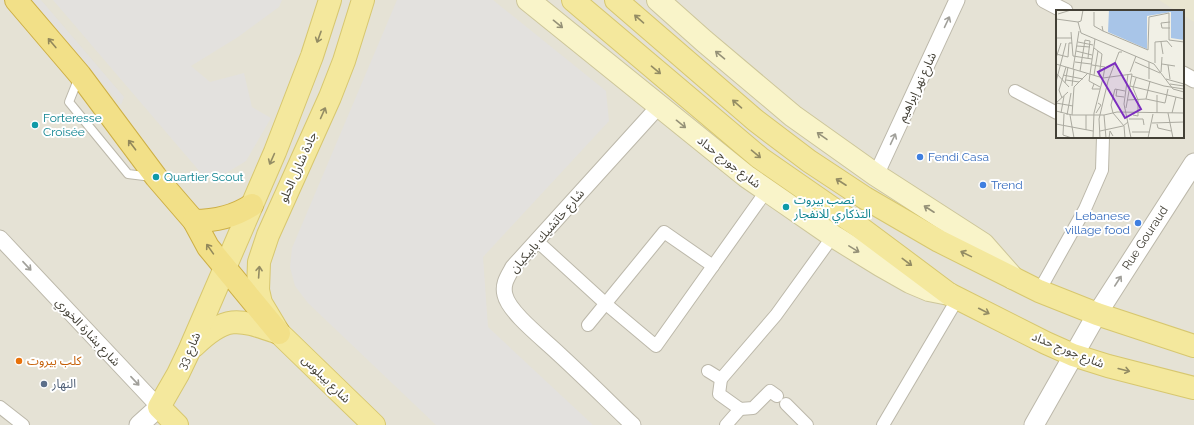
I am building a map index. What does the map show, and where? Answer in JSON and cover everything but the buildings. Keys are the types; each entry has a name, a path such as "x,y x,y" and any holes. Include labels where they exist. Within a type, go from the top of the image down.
{"highway":[{"path":"16,0 80,76 156,177 194,221 208,247 279,333"},
{"path":"194,221 222,219 242,212 252,205"}],"main road":[{"path":"225,268 301,87 322,28 330,0"},
{"name":"جادة شارل الحلو","path":"279,333 261,303 258,290 262,250 330,97 344,61 363,0"},
{"name":"شارع جورج حداد","path":"528,0 746,176 833,236 910,282 929,290 954,296"},
{"name":"شارع جورج حداد","path":"573,0 760,158 858,226 954,296 1046,343 1073,355 1108,366 1194,388"},
{"path":"616,0 755,120 809,161 866,198 939,241 1039,291 1097,314 1194,346"},
{"path":"658,0 793,116 876,175 983,244 1013,278"},
{"name":"شارع 33","path":"159,407 189,351 225,268"},
{"path":"189,351 210,331 228,323 238,322 251,324 279,333"},
{"name":"شارع بيبلوس","path":"279,333 374,425"},
{"name":"شارع بشارة الخوري","path":"159,407 178,425"}],"street":[{"name":"شارع نهر إبراهيم","path":"876,175 958,0"},
{"path":"1044,0 1063,10"},
{"path":"1184,75 1194,80"},
{"path":"1015,91 1056,112"},
{"name":"شارع خاتشيك بابيكيان","path":"633,425 561,355 517,315 508,304 504,294 505,280 513,267 659,106"},
{"path":"1039,291 1085,209 1102,170 1102,138"},
{"name":"Rue Gouraud","path":"1034,425 1097,314 1194,163"},
{"path":"537,241 606,304 656,346 767,190"},
{"path":"588,325 664,232 713,266"},
{"path":"807,425 770,391 753,408 740,409 719,394 721,378 776,315 833,236"},
{"name":"شارع بشارة الخوري","path":"0,238 159,407"},
{"path":"883,425 954,296"},
{"path":"708,371 721,378"},
{"path":"0,407 23,425"},
{"name":"شارع 33","path":"139,425 159,407"},
{"path":"726,425 740,409"}],"shaded area":[{"path":"0,0 1194,0 1194,425 0,425"},
{"path":"31,0 41,0 124,97 121,105"},
{"path":"53,0 282,0 279,7 238,37 191,66 210,82 244,73 252,107 271,118 246,161 223,175 201,173"},
{"path":"397,0 493,0 606,91 609,121 483,257 488,327 593,425 436,425 308,303 295,286 290,267 292,248"},
{"path":"1159,0 1194,0 1194,22 1184,16 1184,10 1174,10"}],"place":[{"name":"Forteresse Croisée","path":"35,125"},
{"name":"Fendi Casa","path":"920,157"},
{"name":"Quartier Scout","path":"156,177"},
{"name":"Trend","path":"983,185"},
{"name":"نصب بيروت التذكاري للانفجار","path":"786,207"},
{"name":"Lebanese village food","path":"1138,223"},
{"name":"كلب بيروت","path":"19,361"},
{"name":"النهار","path":"44,384"}]}
